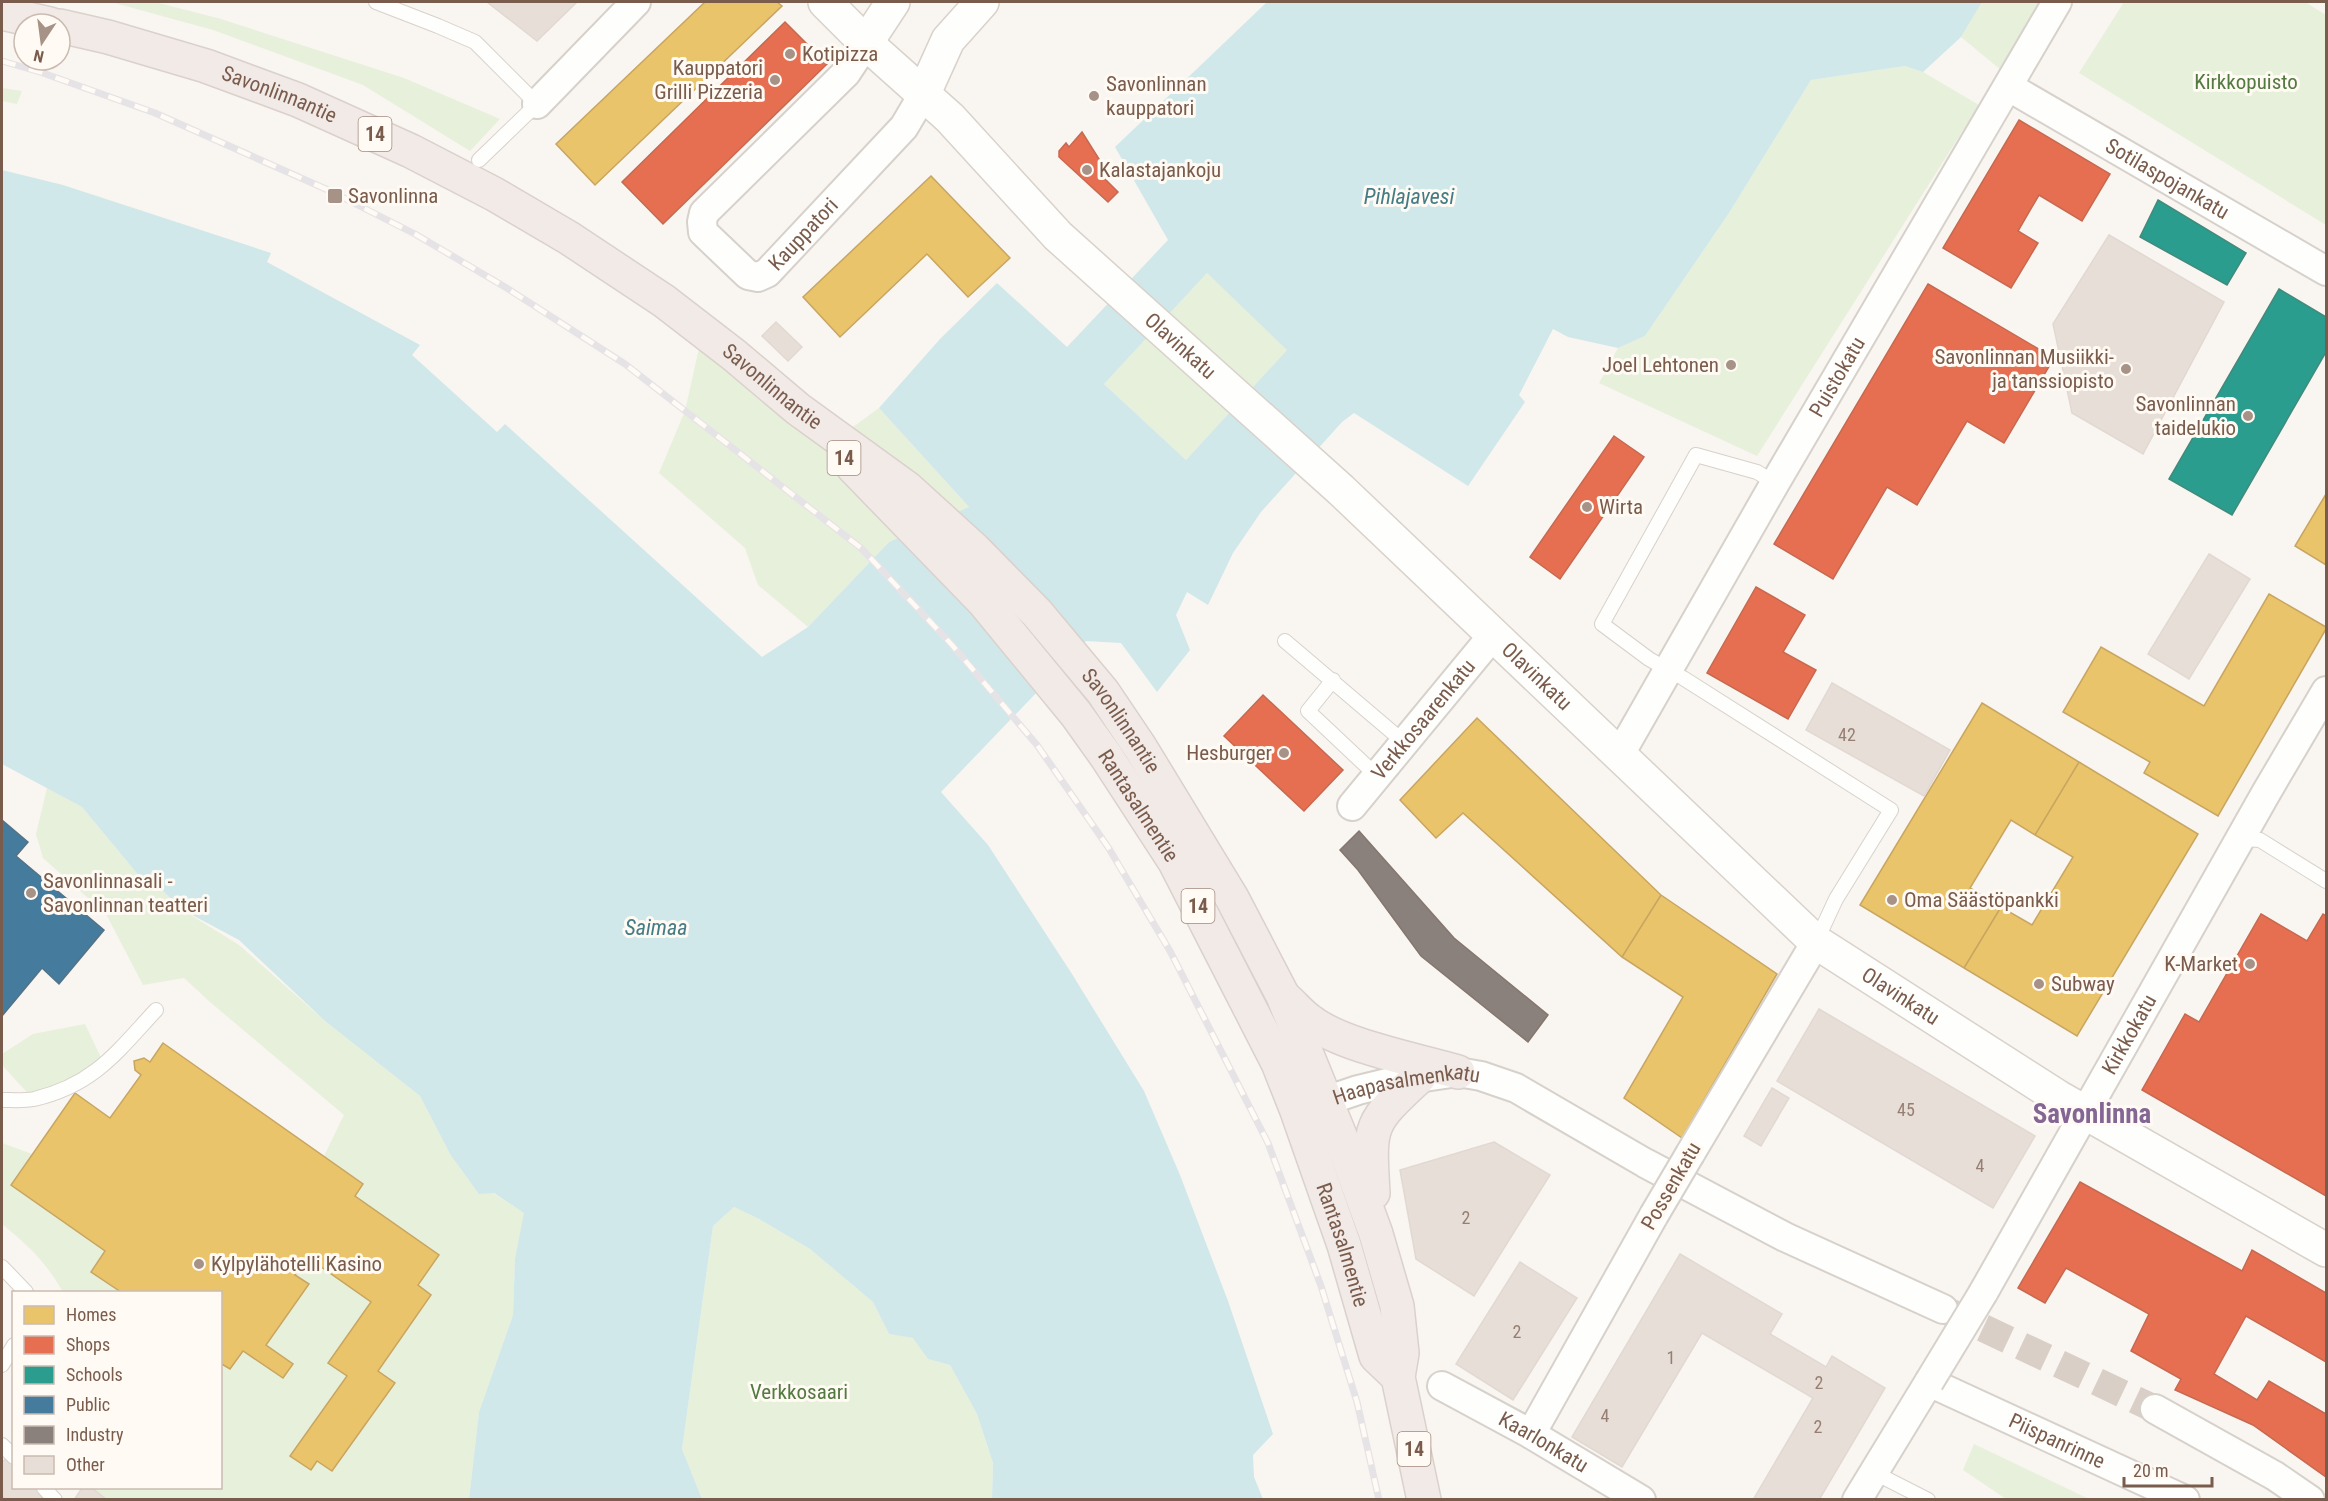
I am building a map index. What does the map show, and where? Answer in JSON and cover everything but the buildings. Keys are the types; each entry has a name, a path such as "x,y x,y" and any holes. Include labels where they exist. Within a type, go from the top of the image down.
{"highway":[{"name":"Savonlinnantie","path":"72,29 206,66 298,100 411,151 494,194 560,232 664,301 734,355 899,497 974,549 1037,613 1103,692 1182,813 1232,898 1283,996"},
{"name":"Rantasalmentie","path":"899,497 1076,714 1175,862 1273,1053 1312,1106 1376,1234 1397,1306 1402,1353 1400,1387 1424,1500"},
{"name":"Rantasalmentie","path":"1283,996 1312,1106 1344,1245 1376,1356 1400,1387"},
{"path":"1283,996 1311,1022 1333,1034 1359,1044 1458,1072"},
{"path":"1376,1234 1370,1148 1372,1133 1385,1109 1419,1077"}],"main road":[{"name":"Olavinkatu","path":"825,2 866,43 950,118 1058,236 1341,490 1816,942 2058,1097 2326,1248"},
{"name":"Kauppatori","path":"866,43 893,2"},
{"name":"Kauppatori","path":"924,93 948,40 982,2"}],"street":[{"path":"537,104 636,2"},
{"name":"Puistokatu","path":"1620,754 1775,483 2057,2"},
{"name":"Kauppatori","path":"866,43 846,73 704,213 703,232 748,275 758,276 767,273 904,126 924,93"},
{"name":"Sotilaspojankatu","path":"2009,87 2326,270"},
{"name":"Verkkosaarenkatu","path":"1352,806 1494,634"},
{"name":"Kirkkokatu","path":"1857,1500 1983,1293 2266,793 2326,692"},
{"name":"Possenkatu","path":"1531,1434 1654,1215 1816,942"},
{"name":"Haapasalmenkatu","path":"1312,1106 1359,1090 1419,1077 1458,1072 1481,1076 1516,1088 1718,1203 1785,1237 1943,1309"},
{"name":"Piispanrinne","path":"1929,1382 2185,1500"},
{"name":"Kaarlonkatu","path":"1442,1386 1531,1434 1641,1500"},
{"path":"2155,1409 2275,1476 2310,1500"}],"lane":[{"path":"376,2 475,42 537,104 479,160"},
{"path":"1775,483 1757,472 1696,455 1602,624 1649,659 1891,810 1836,899 1816,942"},
{"path":"1285,641 1405,743"},
{"path":"1333,681 1308,711 1377,776"},
{"path":"2242,839 2260,840 2326,881"},
{"path":"2,1100 33,1099 78,1084 105,1066 156,1010"},
{"path":"2,1267 24,1291"},
{"path":"2,1365 12,1348"},
{"path":"1873,1472 1928,1500"},
{"path":"45,1489 56,1500"}],"green space":[{"path":"111,2 155,2 221,19 404,78 500,119 470,151 363,85 213,30"},
{"path":"1982,2 2045,2 2001,70 1961,37"},
{"name":"Kirkkopuisto","path":"2124,2 2305,2 2326,15 2326,225 2079,73"},
{"path":"1905,66 1923,72 1979,105 1757,456 1599,383 1618,348 1645,336 1729,213 1811,80"},
{"path":"2,88 22,91 17,104 2,101"},
{"path":"1207,273 1288,349 1186,460 1104,384"},
{"path":"701,339 853,427 879,408 969,507 889,542 808,627 758,585 745,548 659,473 685,411"},
{"path":"47,788 82,807 140,877 158,886 181,909 239,945 325,1021 420,1096 450,1154 493,1193 525,1213 515,1258 513,1315 479,1412 469,1499 105,1500 91,1489 222,1489 222,1364 230,1369 243,1351 283,1378 293,1364 266,1345 308,1284 295,1275 307,1257 371,1302 329,1362 347,1376 290,1456 311,1470 317,1461 332,1471 394,1383 378,1371 431,1295 418,1285 439,1255 355,1196 363,1183 324,1156 344,1115 184,978 143,985 106,914 43,858 36,834"},
{"path":"85,1024 105,1066 33,1099 2,1065 2,1054 33,1034"},
{"path":"2,1143 32,1154 11,1185 105,1251 91,1272 120,1291 62,1291 36,1255 2,1224"},
{"name":"Verkkosaari","path":"734,1207 810,1249 873,1302 889,1334 914,1338 928,1359 950,1365 977,1414 993,1463 992,1499 702,1499 682,1449 713,1226"},
{"path":"1974,1444 2089,1499 2006,1499 1963,1470"}],"water":[{"name":"Saimaa","path":"1267,2 1982,2 1961,37 1923,72 1905,66 1811,80 1729,213 1645,336 1618,348 1568,337 1553,329 1519,395 1525,402 1468,486 1354,413 1342,422 1261,512 1233,553 1208,605 1187,592 1176,615 1190,650 1157,692 1121,643 1086,641 941,792 988,845 1072,974 1144,1091 1180,1175 1228,1301 1273,1434 1253,1455 1254,1477 1263,1499 992,1499 993,1463 977,1414 950,1365 928,1359 913,1338 889,1334 873,1302 810,1249 734,1207 713,1226 682,1449 702,1499 469,1499 479,1412 513,1315 515,1258 524,1213 494,1193 479,1194 450,1154 420,1096 325,1021 239,940 181,909 158,886 140,877 82,807 2,764 2,170 63,185 271,253 267,262 420,345 412,355 497,432 505,424 762,657 808,627 889,542 969,507 879,408 940,339 997,283 1067,347 1168,240 1115,147","holes":["1207,273 1287,350 1186,460 1104,384"]}],"tunnel":[{"path":"1945,1310 2155,1409"}],"railway":[{"path":"2,61 40,72 155,113 328,190 415,234 505,287 625,364 861,548 952,645 1037,745 1108,847 1170,951 1268,1143 1321,1286 1357,1402 1379,1500"}],"place":[{"name":"Kotipizza","path":"790,54"},
{"name":"Kauppatori Grilli Pizzeria","path":"775,80"},
{"name":"Savonlinnan kauppatori","path":"1094,96"},
{"name":"Kalastajankoju","path":"1087,170"},
{"name":"Savonlinna","path":"335,196"},
{"name":"Joel Lehtonen","path":"1731,365"},
{"name":"Savonlinnan Musiikki- ja tanssiopisto","path":"2126,369"},
{"name":"Savonlinnan taidelukio","path":"2248,416"},
{"name":"Wirta","path":"1587,507"},
{"name":"Hesburger","path":"1284,753"},
{"name":"Savonlinnasali - Savonlinnan teatteri","path":"31,893"},
{"name":"Oma Säästöpankki","path":"1892,900"},
{"name":"K-Market","path":"2250,964"},
{"name":"Subway","path":"2039,984"},
{"name":"Kylpylähotelli Kasino","path":"199,1264"}],"district":[{"name":"Savonlinna","path":"2092,1114"}],"water label":[{"name":"Pihlajavesi","path":"1409,196"}]}
